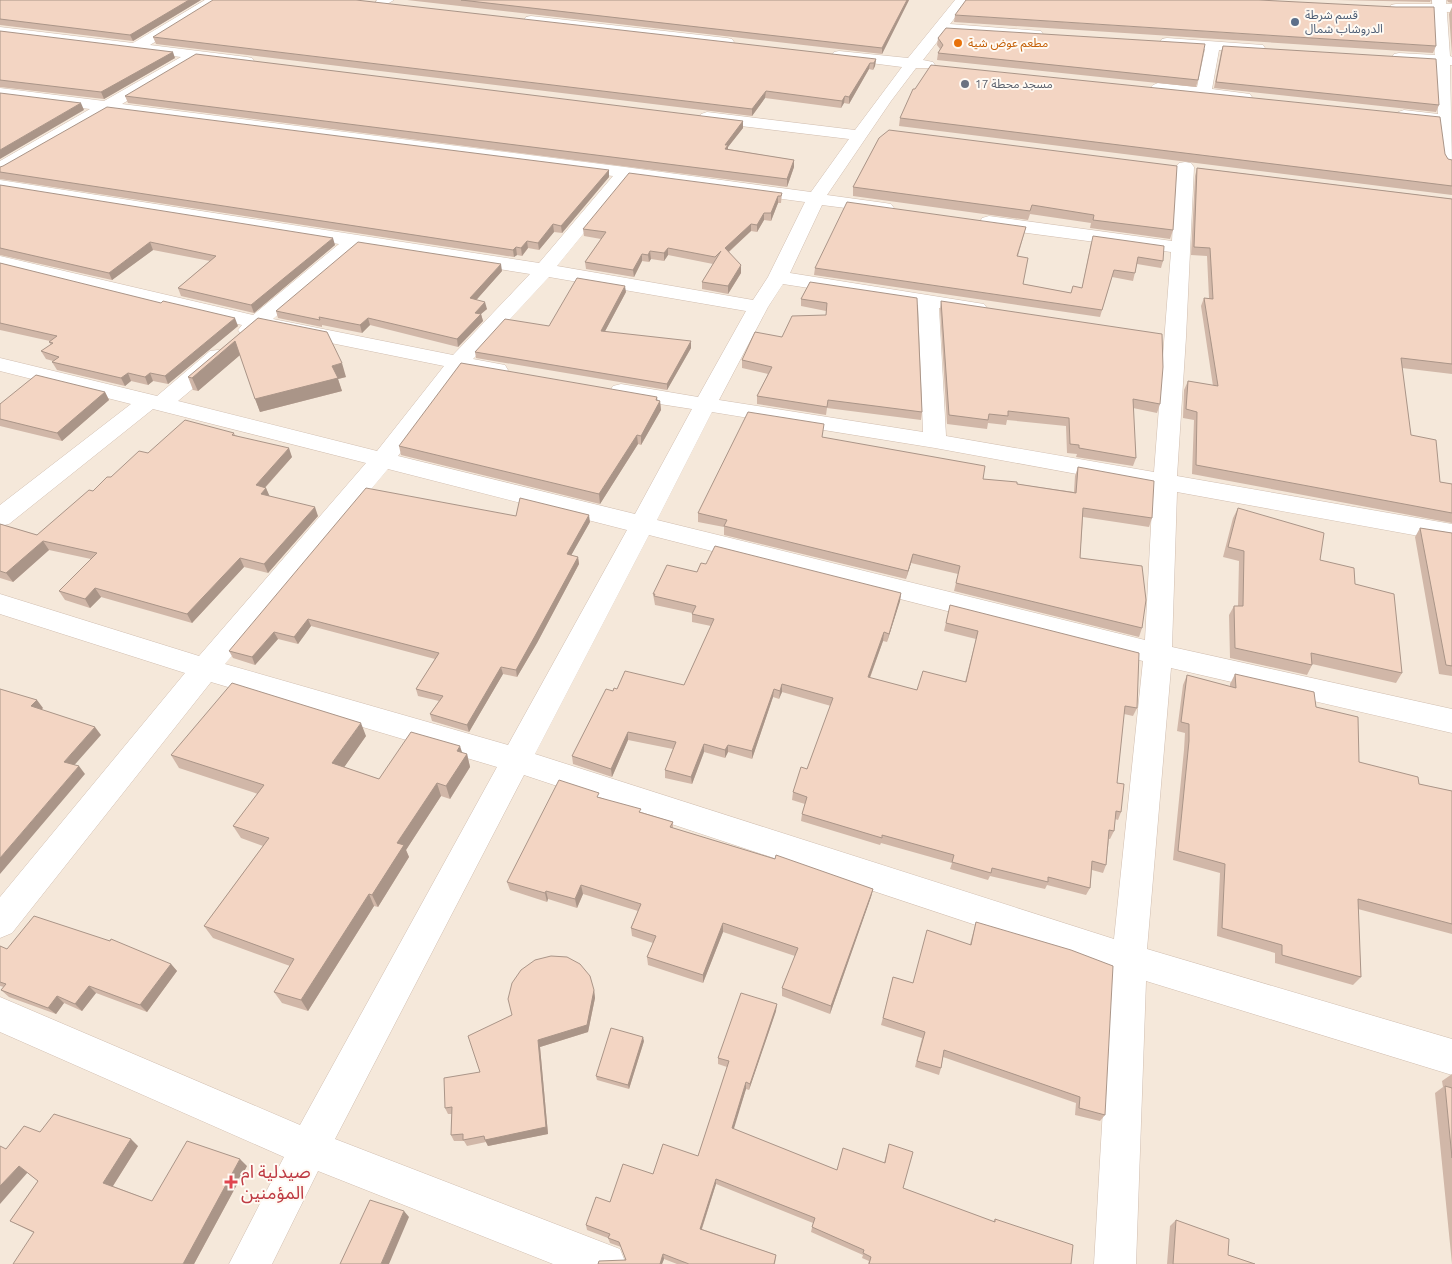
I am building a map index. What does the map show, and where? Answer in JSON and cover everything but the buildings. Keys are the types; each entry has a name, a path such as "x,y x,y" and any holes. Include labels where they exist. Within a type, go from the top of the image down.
{"street":[{"path":"136,47 214,0"},
{"path":"250,1264 309,1148 643,524 704,406 758,307 778,277 800,235 816,198 869,132 885,98 962,0"},
{"path":"363,1 390,3"},
{"path":"1383,7 1444,5 1452,162"},
{"path":"519,19 745,44"},
{"path":"939,28 1047,34"},
{"path":"0,31 264,63"},
{"path":"1154,42 1273,49"},
{"path":"1204,93 1213,45"},
{"path":"0,168 197,54"},
{"path":"824,54 942,67"},
{"path":"1382,56 1447,61"},
{"path":"1146,87 1262,99"},
{"path":"0,93 625,172 905,210"},
{"path":"1388,113 1449,120"},
{"path":"691,115 869,132"},
{"path":"1115,1264 1129,960 1158,654 1165,482 1167,336 1181,248 1185,167"},
{"path":"0,922 205,669 384,459 457,363 544,270 625,172"},
{"path":"0,185 544,270 758,307"},
{"path":"974,220 1181,248"},
{"path":"0,518 156,402 257,322 354,241"},
{"path":"0,262 257,322 514,373"},
{"path":"778,277 995,310"},
{"path":"928,300 935,441"},
{"path":"0,364 1158,654 1452,721"},
{"path":"600,388 704,406 935,441 1452,534"},
{"path":"2,607 205,669 516,760 1129,960 1452,1057"},
{"path":"0,1014 309,1148 605,1264"}],"shaded area":[{"path":"0,0 1452,0 1452,1264 0,1264"}],"place":[{"name":"قسم شرطة الدروشاب شمال","path":"1295,22"},
{"name":"مطعم عوض شية","path":"958,43"},
{"name":"مسجد محطة 17","path":"965,84"},
{"name":"صيدلية ام المؤمنين","path":"231,1182"}]}
